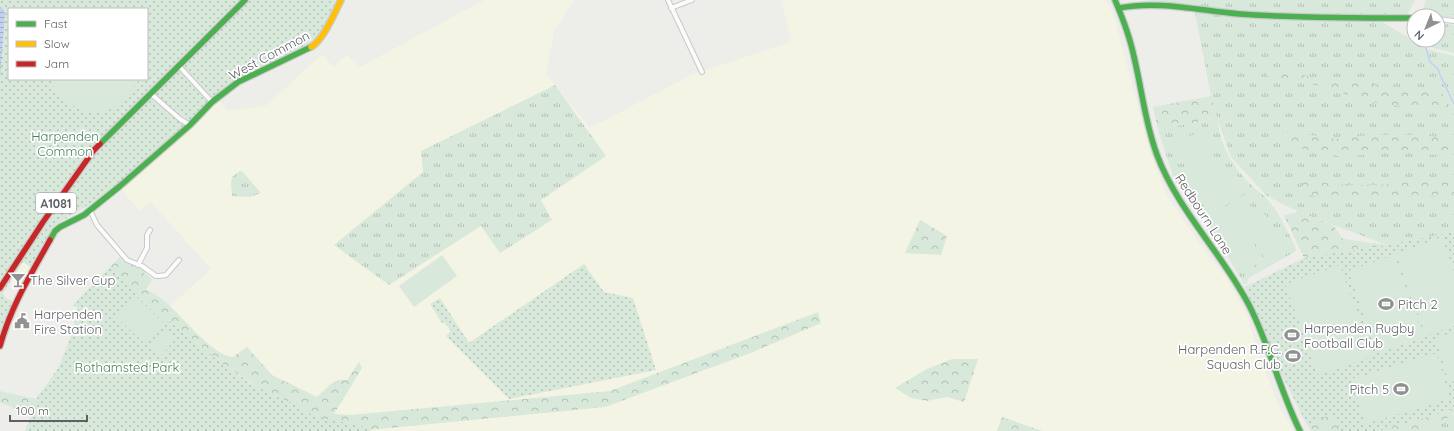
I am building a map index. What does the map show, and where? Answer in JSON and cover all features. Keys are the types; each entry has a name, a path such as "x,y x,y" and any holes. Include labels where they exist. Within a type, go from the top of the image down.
{"main road":[{"name":"A1081","path":"0,288 43,222 94,150 245,0"},
{"name":"West Common","path":"0,346 2,331 18,298 55,231 90,210 190,125 212,102 238,82 315,45 329,25 341,0"},
{"name":"Redbourn Lane","path":"1115,0 1132,45 1150,133 1165,175 1182,205 1237,285 1250,308 1263,336 1286,402 1300,431"},
{"path":"1119,8 1128,5 1145,4 1224,13 1279,16 1406,18"}],"street":[{"path":"668,0 702,72"},
{"path":"671,8 692,0"},
{"path":"179,66 212,102"},
{"path":"150,93 180,119 190,125"},
{"path":"90,210 97,225 115,245 120,254 127,260 138,264 156,276 166,275 179,260"},
{"path":"138,264 147,248 147,235 150,230"}],"shaded area":[{"path":"484,0 574,0 554,32 546,74 590,128 691,75 791,42 781,0 1105,0 1113,13 1150,152 1167,196 1204,250 1225,276 1247,315 1260,357 1279,407 1294,431 371,431 370,428 253,385 220,362 139,297 114,264 117,260 143,287 163,300 169,307 211,269 150,201 139,211 121,189 218,100 228,111 267,105 322,54 333,67 347,55 360,67"},
{"path":"23,262 32,268 21,289 10,282"}],"green space":[{"name":"Harpenden Common","path":"0,0 338,0 320,35 312,43 246,75 213,97 192,120 130,177 92,203 58,223 52,229 32,268 23,262 3,293 5,298 14,301 0,339"},
{"path":"1143,0 1415,0 1411,8 1406,8 1406,17 1404,21 1379,20 1406,36 1406,48 1426,48 1454,56 1454,232 1387,245 1299,212 1267,196 1231,157 1218,121 1219,131 1229,156 1245,179 1269,201 1278,213 1295,246 1296,251 1254,275 1248,279 1247,284 1244,284 1207,222 1174,179 1158,130 1217,118 1211,96 1194,7"},
{"path":"1426,0 1454,0 1454,18 1446,17 1446,8 1424,8"},
{"path":"1446,24 1454,25 1454,53 1434,48 1446,48"},
{"path":"1269,70 1292,71 1310,77 1440,92 1447,98 1447,104 1443,110 1439,112 1372,102 1316,85 1268,77 1266,74"},
{"path":"50,80 139,80 118,104 101,113 93,113 77,108 70,104 53,86"},
{"path":"555,85 606,156 541,200 552,220 500,253 481,226 389,285 334,245 423,172 421,151"},
{"path":"1211,96 1217,118 1158,130 1153,107"},
{"path":"1208,129 1216,150 1179,164 1171,143"},
{"path":"1283,131 1335,139 1370,135 1418,135 1441,137 1448,142 1449,148 1442,155 1387,152 1344,157 1328,156 1283,143 1279,138"},
{"path":"1215,156 1227,175 1194,196 1182,177"},
{"path":"242,171 261,193 250,197 232,196 232,177"},
{"path":"1231,175 1243,195 1210,215 1197,196"},
{"path":"1304,181 1346,185 1376,185 1454,181 1454,197 1386,197 1355,199 1319,198 1302,191 1301,185"},
{"path":"1244,195 1256,215 1223,236 1211,216"},
{"path":"1299,212 1333,225 1343,239 1387,245 1304,258 1284,215"},
{"path":"1264,213 1285,247 1265,259 1244,226"},
{"path":"920,220 947,236 941,255 905,253"},
{"path":"1243,227 1264,260 1244,272 1223,239"},
{"name":"Harpenden Rugby Football Club","path":"1454,232 1454,409 1379,431 1341,431 1332,414 1307,425 1276,363 1245,287 1304,258 1387,245"},
{"path":"1442,237 1454,271 1454,326 1426,336 1396,254"},
{"path":"442,255 457,276 414,307 399,286"},
{"name":"Pitch 2","path":"1394,255 1424,337 1378,353 1348,271"},
{"path":"120,257 126,262 145,271 144,273 152,279 146,289 169,305 206,342 225,355 233,357 247,347 272,375 317,397 334,382 338,380 347,380 359,362 362,368 334,414 350,415 610,391 818,312 821,323 753,352 605,407 359,431 153,431 67,425 29,415 0,402 0,391 36,399 43,404 282,398 260,389 220,362 139,297 110,267"},
{"path":"584,264 604,292 633,298 656,370 509,399 446,336 451,331 444,322 442,323 430,304 440,298 469,343"},
{"path":"1340,265 1373,356 1318,375 1285,284"},
{"name":"Rothamsted Park","path":"110,267 139,297 220,362 253,385 294,404 314,416 370,428 371,431 25,431 38,396 61,362 72,333 78,308 73,305"},
{"path":"137,297 163,322 144,343 117,318"},
{"path":"167,330 176,339 160,357 151,348"},
{"path":"1454,332 1454,381 1449,383 1436,338"},
{"name":"Pitch 5","path":"1437,353 1450,399 1365,424 1352,379"},
{"path":"952,359 978,359 964,402 947,397 927,401 911,398 895,388 927,369"},
{"path":"1454,409 1454,415 1418,431 1379,431"},
{"path":"1300,411 1315,420 1332,413 1341,431 1311,431"},
{"path":"1454,415 1454,431 1418,431"},
{"path":"1002,417 1042,431 997,431"}],"water":[{"path":"0,7 3,9 5,14 0,78"}],"waterway":[{"path":"1426,48 1430,62 1438,69 1454,104"}],"traffic: fast":[{"path":"100,144 245,0"},
{"path":"1115,0 1130,42 1147,119 1157,155 1177,195 1227,269 1250,307 1300,431"},
{"path":"1119,8 1149,5 1240,14 1327,18 1406,18"},
{"path":"50,240 55,231 60,227 84,215 120,186 190,125 212,102 238,82 311,47"}],"traffic: slow":[{"path":"311,47 324,33 341,0"}],"traffic: jam":[{"path":"0,288 43,222 94,150 100,144"},
{"path":"0,346 4,331 15,304 50,240"}],"place":[{"name":"The Silver Cup","path":"18,280"},
{"name":"Pitch 2","path":"1386,304"},
{"name":"Harpenden Fire Station","path":"22,321"},
{"name":"Harpenden Rugby Football Club","path":"1292,335"},
{"name":"Harpenden R.F.C. Squash Club","path":"1293,356"},
{"name":"Pitch 5","path":"1401,389"}]}
